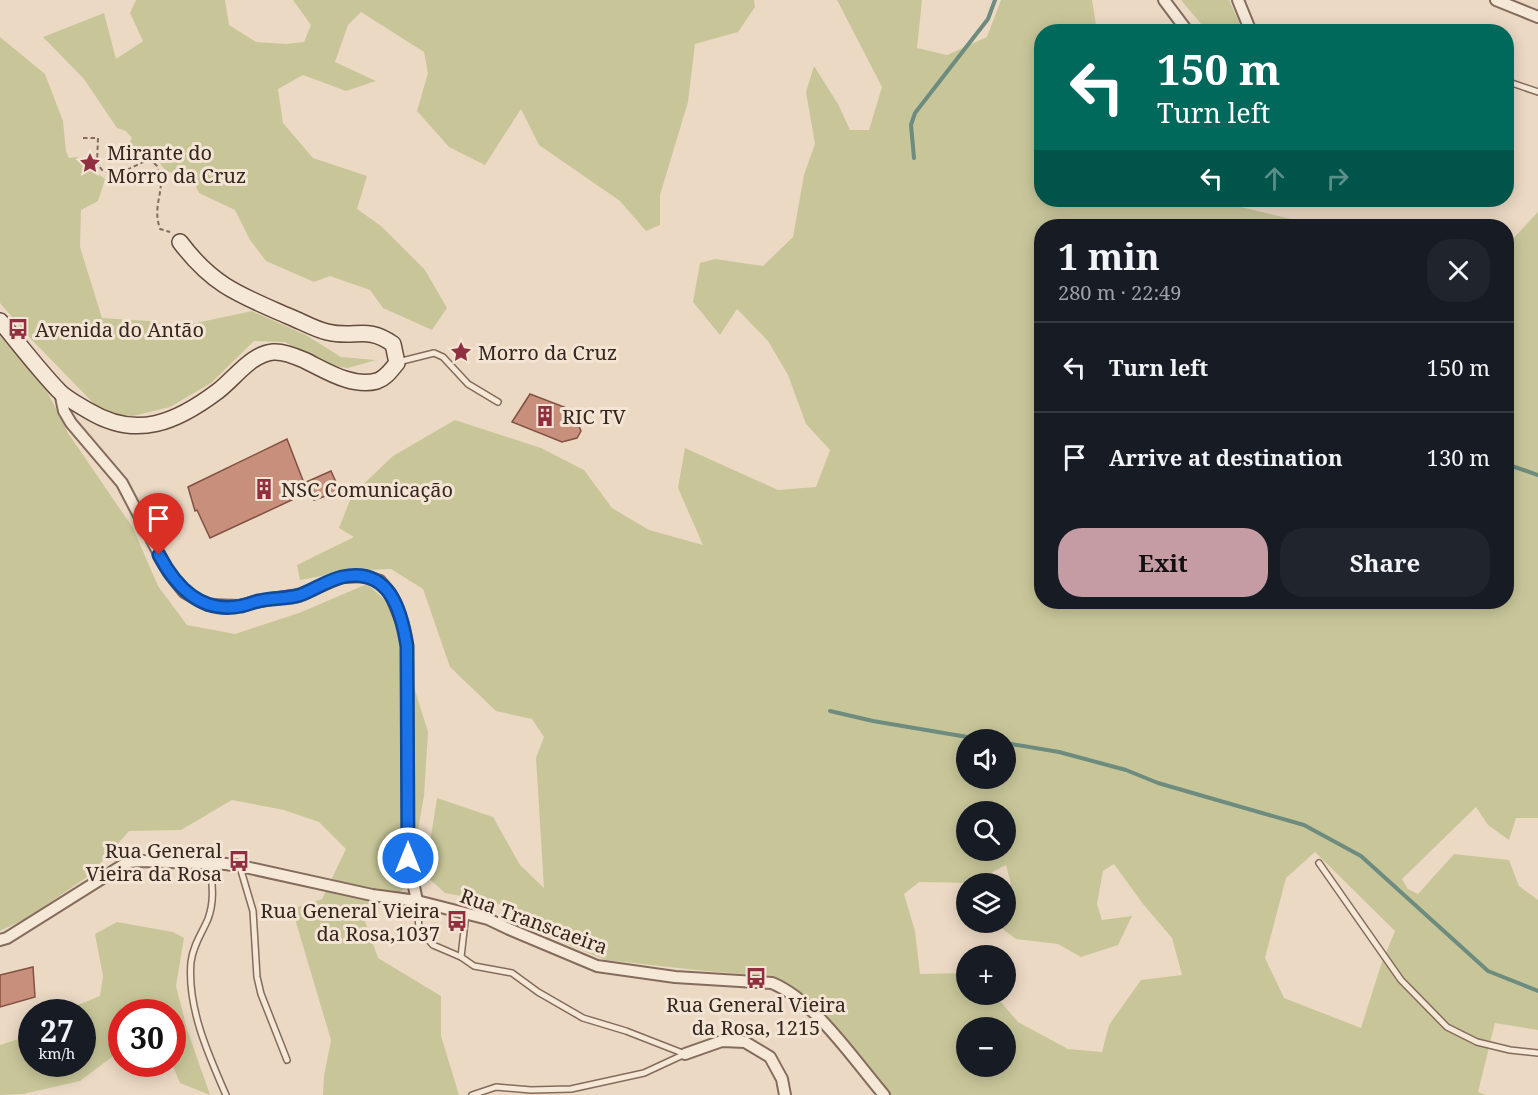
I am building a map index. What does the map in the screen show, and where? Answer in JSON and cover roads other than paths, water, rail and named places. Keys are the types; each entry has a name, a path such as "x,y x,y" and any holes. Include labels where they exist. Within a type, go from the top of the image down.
{"street":[{"path":"1164,0 1182,24"},
{"path":"1238,0 1248,24"},
{"path":"1496,0 1538,17"},
{"path":"0,321 60,392 104,420 128,426 155,425 189,412 220,390 254,359 273,352 290,354 341,379 364,382 377,381 387,375 397,363 393,344 381,336 368,332 345,335 324,332 228,289 203,270 180,242"},
{"path":"60,392 64,411 71,423 122,483 169,573 184,591 208,605 240,606 299,595 342,577 364,576 380,580 390,593 404,625 407,646 408,858 417,901"},
{"name":"Rua Transcaeira","path":"0,940 7,938 128,862 240,866 372,895 417,901 489,919 509,930 597,966 675,976 772,983 783,987 816,1014 884,1095"},
{"path":"686,1054 723,1041 745,1042 770,1057 782,1079 785,1095"}],"lane":[{"path":"1514,84 1538,92"},
{"path":"397,363 434,353 443,357 468,384 498,402"},
{"path":"1319,863 1401,980 1446,1027 1477,1042 1510,1050 1538,1053"},
{"path":"210,864 212,905 191,960 191,983 203,1041 226,1095"},
{"path":"240,866 253,911 257,977 261,994 287,1060"},
{"path":"417,901 419,928 433,945 461,957 474,966 512,973 538,992 583,1018 626,1031 686,1054"},
{"path":"461,957 466,913"},
{"path":"472,1095 496,1087 531,1090 571,1089 644,1073 686,1054"}],"waterway":[{"path":"914,158 911,125 915,113 988,19 995,0"},
{"path":"1514,467 1538,475"},
{"path":"830,711 956,735"},
{"path":"1016,745 1059,752 1126,770 1158,783 1304,825 1361,856 1488,971 1538,991"}],"place":[{"name":"Mirante do Morro da Cruz","path":"90,163"},
{"name":"Avenida do Antão","path":"18,329"},
{"name":"Morro da Cruz","path":"461,352"},
{"name":"RIC TV","path":"545,416"},
{"name":"NSC Comunicação","path":"264,489"},
{"name":"Rua General Vieira da Rosa","path":"239,861"},
{"name":"Rua General Vieira da Rosa,1037","path":"457,921"},
{"name":"Rua General Vieira da Rosa, 1215","path":"756,978"}]}
